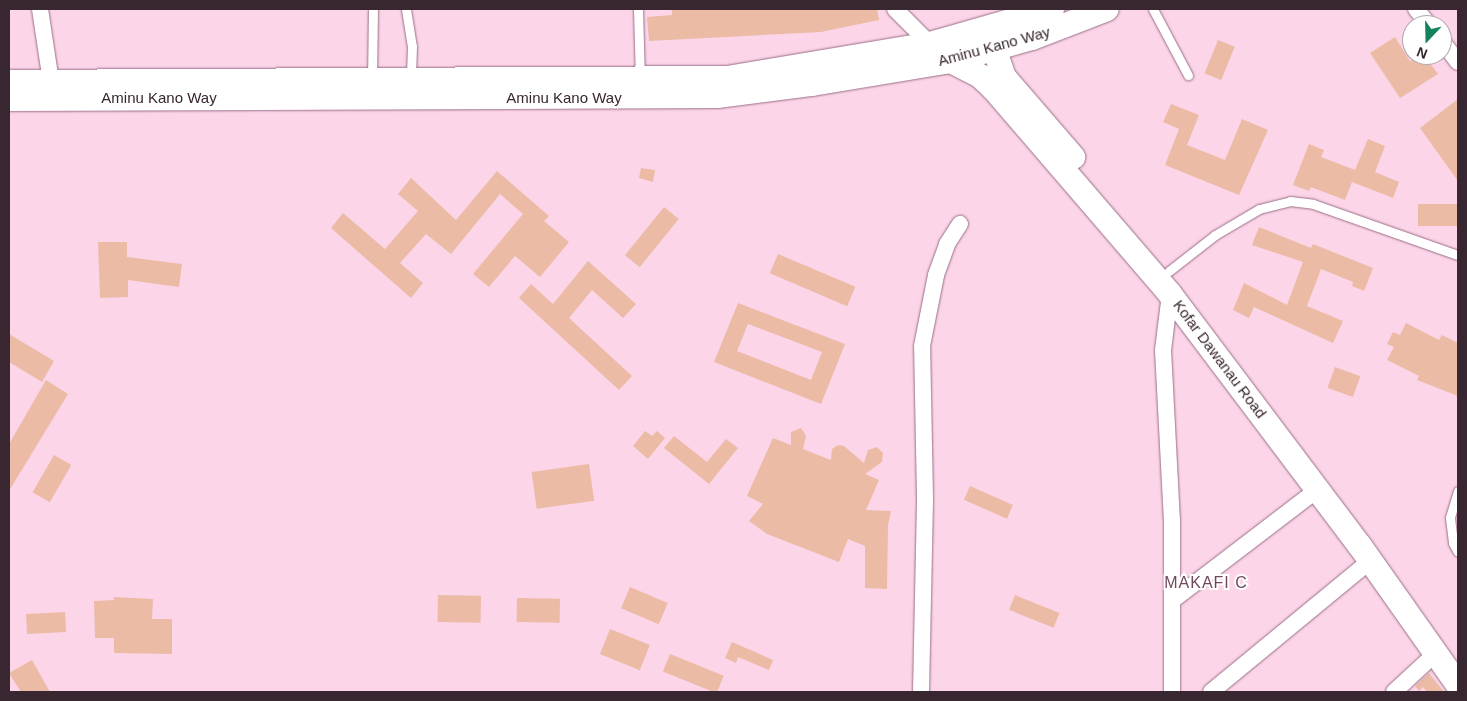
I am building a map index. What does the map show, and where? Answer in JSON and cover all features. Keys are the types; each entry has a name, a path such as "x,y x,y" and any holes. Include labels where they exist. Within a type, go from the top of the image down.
{"main road":[{"name":"Aminu Kano Way","path":"9,99 468,90 717,96 802,86 951,61 1076,23 1107,9"},
{"name":"Aminu Kano Way","path":"9,82 372,80 411,81 468,90 640,79 761,74 930,44 1044,10"},
{"name":"Kofar Dawanau Road","path":"994,48 1004,77 1169,282 1447,656 1458,685"},
{"name":"Kofar Dawanau Road","path":"951,61 980,76 993,88 1169,282 1370,561 1447,656"}],"street":[{"path":"40,9 51,82"},
{"path":"895,9 930,44"},
{"path":"921,692 925,498 922,346 936,275 947,244 960,224"},
{"path":"1169,282 1163,350 1173,600 1172,692"},
{"path":"1173,600 1318,489"},
{"path":"1211,692 1370,561"},
{"path":"1394,692 1447,656"}],"lane":[{"path":"372,80 373,9"},
{"path":"406,9 412,46 411,81"},
{"path":"638,9 640,79"},
{"path":"1153,9 1188,74"},
{"path":"1169,282 1214,235 1259,209 1290,201 1312,204 1458,255"},
{"path":"1458,491 1450,518 1453,543 1458,552"}],"building":[{"path":"672,9 877,9 879,20 821,32 649,41 647,17 672,15"},
{"path":"1395,37 1402,48 1402,65 1431,65 1438,74 1400,98 1370,53"},
{"path":"1218,40 1235,47 1221,80 1205,73"},
{"path":"1458,99 1458,181 1420,128"},
{"path":"1171,104 1199,115 1187,145 1225,160 1242,119 1268,130 1239,195 1165,165 1179,129 1163,122"},
{"path":"1368,139 1385,146 1375,172 1399,182 1393,198 1352,182 1345,200 1311,187 1309,191 1293,185 1309,144 1324,150 1321,157 1355,170"},
{"path":"641,168 655,170 653,182 639,178"},
{"path":"497,171 549,216 544,221 569,242 540,277 515,256 489,287 473,274 523,214 500,194 451,254 426,234 400,263 423,283 411,298 331,228 343,213 385,249 418,211 398,194 411,178 456,220"},
{"path":"1418,204 1457,204 1457,226 1418,226"},
{"path":"664,207 679,219 640,267 625,255"},
{"path":"1259,227 1311,248 1313,244 1373,268 1364,291 1352,286 1353,282 1321,269 1307,306 1343,321 1333,343 1254,307 1249,318 1233,310 1244,283 1287,305 1303,262 1252,245"},
{"path":"98,242 127,242 127,257 182,264 179,287 128,280 128,297 100,298"},
{"path":"778,254 855,287 847,306 770,273"},
{"path":"588,261 636,304 623,318 592,290 569,318 632,376 619,390 519,298 531,284 553,304"},
{"path":"738,303 845,344 821,404 714,362","holes":["748,324 822,352 811,380 737,351"]},
{"path":"1406,323 1439,340 1442,335 1458,343 1458,396 1417,380 1419,376 1387,360 1394,347 1387,344 1393,332 1400,335"},
{"path":"9,334 54,361 42,382 9,362"},
{"path":"1335,367 1360,376 1353,397 1327,388"},
{"path":"46,380 68,394 9,491 9,444"},
{"path":"801,428 806,436 803,449 831,460 832,449 838,445 844,446 864,463 868,450 877,447 883,453 882,462 865,474 879,480 866,510 891,511 888,525 887,589 865,588 865,546 848,539 839,562 767,534 749,521 763,504 747,496 773,438 791,445 791,432"},
{"path":"645,431 652,436 657,431 665,438 648,459 633,446"},
{"path":"674,436 707,462 726,439 738,448 709,484 664,448"},
{"path":"54,455 71,465 50,502 32,492"},
{"path":"589,464 594,501 537,509 532,472"},
{"path":"970,486 1013,505 1007,519 964,500"},
{"path":"630,587 668,603 659,624 621,608"},
{"path":"438,595 481,596 481,623 438,622"},
{"path":"1015,595 1060,613 1054,628 1009,610"},
{"path":"114,597 153,599 152,619 172,619 172,654 114,653 114,638 95,638 94,601 114,600"},
{"path":"517,598 560,599 560,623 517,622"},
{"path":"65,612 66,632 27,634 26,614"},
{"path":"610,629 650,645 640,670 600,654"},
{"path":"732,642 773,660 769,670 738,657 736,663 725,658"},
{"path":"670,654 724,676 717,692 713,692 663,672"},
{"path":"32,660 50,692 21,692 9,673"},
{"path":"1429,673 1444,692 1427,692 1423,687 1419,691 1415,686"}],"district":[{"name":"MAKAFI C","path":"1206,583"}]}
